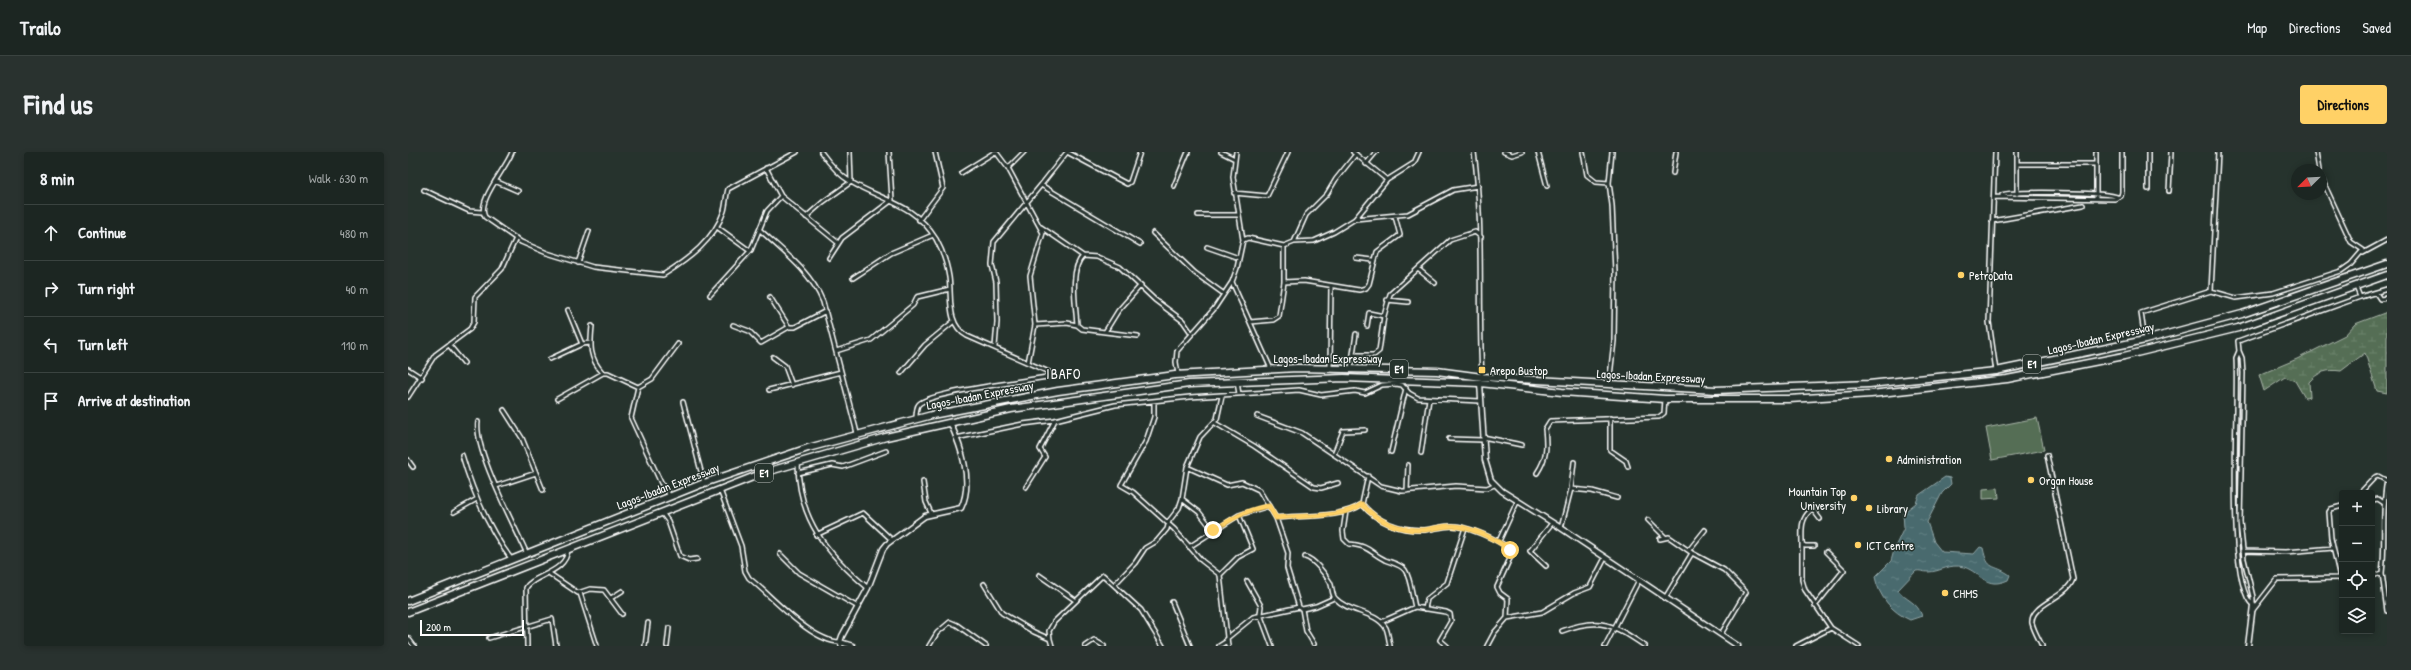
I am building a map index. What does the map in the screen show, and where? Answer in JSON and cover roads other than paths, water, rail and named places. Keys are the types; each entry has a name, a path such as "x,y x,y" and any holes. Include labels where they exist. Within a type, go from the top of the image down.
{"highway":[{"name":"Lagos-Ibadan Expressway","path":"408,612 719,489 798,462 878,439 950,422 1074,399 1189,384 1237,382 1390,378 1481,380 1716,390 1868,384 1996,371 2144,340 2242,314 2387,264"},
{"name":"Lagos-Ibadan Expressway","path":"408,601 704,483 857,433 916,419 1058,391 1178,374 1271,369 1351,368 1437,371 1481,380 1562,392 1665,399 1789,399 1871,394 2007,379 2190,341 2305,306 2387,275"}],"street":[{"path":"512,152 485,198 482,212 485,217 516,238 547,253 593,267 663,275 695,254 717,226 724,209 728,189 797,152"},
{"path":"821,152 841,175 851,182 892,200 907,209 932,235 946,264 954,321 962,333 1028,363 1046,369 1049,375 1002,385 941,394 921,402 918,406 916,419"},
{"path":"850,152 851,182"},
{"path":"889,152 892,200"},
{"path":"919,220 943,188 936,152"},
{"path":"961,173 995,152 1008,168 1025,202 1041,227 1044,237 1031,266 1030,276 1035,325 1028,363"},
{"path":"1008,168 1024,152"},
{"path":"995,347 996,275 992,265 994,242 1067,152 1126,184 1130,182 1140,152"},
{"path":"1174,186 1188,152"},
{"path":"1221,152 1235,159"},
{"path":"1178,374 1176,362 1177,351 1211,314 1232,282 1239,258 1243,240 1232,177 1236,152"},
{"path":"1234,193 1267,196 1288,152"},
{"path":"1353,152 1387,180"},
{"path":"1366,164 1376,152"},
{"path":"1243,240 1248,238 1284,246 1294,242 1314,241 1323,238 1355,219 1387,180 1414,163 1419,152"},
{"path":"1474,152 1481,237 1480,401 1487,472 1494,485 1517,502 1561,528 1738,646"},
{"path":"1504,152 1512,155 1522,152"},
{"path":"1538,152 1546,186"},
{"path":"1583,152 1587,175 1596,182 1609,183"},
{"path":"1609,385 1614,341 1615,272 1612,205 1609,183 1612,152"},
{"path":"1673,173 1676,152"},
{"path":"1995,152 1989,328 1996,371"},
{"path":"2017,152 2017,197"},
{"path":"2096,152 2096,198"},
{"path":"2002,195 2017,197 2114,199 2121,196 2122,192 2122,152"},
{"path":"2148,152 2148,189"},
{"path":"2169,191 2171,152"},
{"path":"2211,291 2218,152"},
{"path":"2316,152 2318,164"},
{"path":"1294,242 1306,215 1327,194 1336,178 1356,154"},
{"path":"2017,164 2096,164"},
{"path":"766,168 781,196 837,242"},
{"path":"495,181 518,191"},
{"path":"806,217 823,202 851,182"},
{"path":"1041,185 1084,209 1140,244"},
{"path":"1355,219 1395,216 1415,211 1453,190 1478,186"},
{"path":"424,190 469,211 482,212"},
{"path":"2327,190 2351,242 2364,250 2363,253 2387,240"},
{"path":"1994,197 2016,193 2096,194 2117,197"},
{"path":"710,295 750,251 760,230 760,223 767,211 781,196"},
{"path":"829,258 837,242 892,200"},
{"path":"1992,221 2083,205"},
{"path":"1198,215 1238,215"},
{"path":"1284,282 1304,281 1359,290 1366,288 1369,284 1373,260 1378,250 1400,235 1395,216"},
{"path":"717,226 750,251"},
{"path":"1041,227 1083,256 1096,257 1120,267 1155,300 1183,321 1192,334"},
{"path":"760,230 814,281 826,311 857,433"},
{"path":"578,263 589,231"},
{"path":"1354,354 1374,355 1379,352 1387,300 1394,289 1450,240 1475,232 1481,237"},
{"path":"1153,233 1195,273 1224,294"},
{"path":"853,278 891,253 932,235"},
{"path":"408,397 422,378 435,355 470,329 474,322 475,297 502,269 516,238"},
{"path":"1250,322 1272,320 1279,316 1284,282 1284,246"},
{"path":"1206,247 1239,258"},
{"path":"2144,340 2142,313 2211,291 2236,298 2273,293 2341,270 2351,264 2364,250"},
{"path":"1077,325 1074,279 1078,263 1083,256"},
{"path":"1356,258 1373,260"},
{"path":"1418,268 1435,283"},
{"path":"1232,282 1267,356 1271,369"},
{"path":"1105,332 1118,311 1140,285"},
{"path":"1330,286 1330,368"},
{"path":"2356,287 2360,297"},
{"path":"836,351 871,340 912,305 917,297 950,289"},
{"path":"2248,646 2249,628 2253,610 2253,597 2242,551 2240,522 2243,373 2242,358 2239,351 2238,341 2360,297 2387,289"},
{"path":"2376,293 2380,299 2387,298"},
{"path":"770,297 789,327"},
{"path":"1387,300 1408,302"},
{"path":"568,310 582,344"},
{"path":"734,325 749,331 761,343 789,327 795,327 826,311"},
{"path":"1367,326 1369,313 1384,316"},
{"path":"901,373 925,345 954,321"},
{"path":"1035,325 1067,323 1077,325 1082,329 1138,336"},
{"path":"592,326 590,343 593,361 603,373"},
{"path":"1351,368 1356,334"},
{"path":"550,359 582,344 590,343"},
{"path":"670,496 661,483 631,418 638,387 652,379 678,344"},
{"path":"450,345 464,363"},
{"path":"2239,351 2236,358 2236,539 2247,599 2253,605"},
{"path":"773,357 787,369 792,385"},
{"path":"1330,362 1352,360"},
{"path":"408,369 422,378"},
{"path":"557,399 603,373 608,372 638,387"},
{"path":"769,390 841,372"},
{"path":"1237,382 1239,394"},
{"path":"956,438 1023,424 1055,420 1116,405 1239,394 1299,390 1321,395 1355,391 1365,393 1388,384 1402,385 1413,396 1429,399 1480,401"},
{"path":"1391,452 1406,388"},
{"path":"1115,584 1135,563 1145,548 1158,541 1167,529 1182,498 1187,467 1200,437 1215,423 1222,396"},
{"path":"1422,453 1429,399"},
{"path":"1537,473 1544,461 1547,448 1545,429 1550,421 1659,416 1664,412 1665,399"},
{"path":"683,402 704,483"},
{"path":"1154,402 1155,412 1146,441 1121,485 1133,492 1220,575 1228,646"},
{"path":"504,410 522,438 544,490"},
{"path":"1257,416 1302,433 1381,486 1407,491 1456,486 1487,488 1494,485"},
{"path":"1610,418 1610,449 1626,461 1628,467"},
{"path":"1026,487 1045,457 1040,449 1055,420"},
{"path":"478,422 480,437 496,486 527,554"},
{"path":"840,644 847,624 868,588 883,549 892,540 932,513 956,510 961,508 964,503 967,489 966,474 950,422"},
{"path":"1215,423 1254,446 1314,487 1321,488 1338,483"},
{"path":"1334,454 1343,431 1365,430"},
{"path":"1449,439 1483,439 1522,445"},
{"path":"798,473 832,465 843,467 886,451"},
{"path":"462,455 477,499 496,539 512,560"},
{"path":"2042,646 2032,621 2034,614 2037,609 2063,593 2073,579 2047,455"},
{"path":"408,460 413,467"},
{"path":"798,462 800,488 816,535 832,556 868,588"},
{"path":"1561,528 1571,489 1574,462"},
{"path":"1407,491 1408,464"},
{"path":"1187,467 1227,485 1242,482 1259,490 1276,518 1288,553 1287,568 1301,608 1306,631 1314,644"},
{"path":"496,486 536,473"},
{"path":"1362,504 1368,476"},
{"path":"2363,490 2375,477 2378,476 2387,480 2382,533 2385,559 2382,573 2387,611"},
{"path":"923,482 926,502 932,513"},
{"path":"719,489 741,546 746,571 749,578 807,628 840,644 853,646"},
{"path":"1571,489 1592,491 1617,498"},
{"path":"1182,498 1199,512 1213,530"},
{"path":"2375,499 2378,498 2384,503"},
{"path":"454,512 477,499"},
{"path":"1499,541 1517,502"},
{"path":"1276,518 1325,515 1346,511 1362,504"},
{"path":"1362,504 1378,519 1397,527 1425,530 1454,526 1465,528 1499,541 1512,552 1497,587 1500,593 1508,599 1508,617"},
{"path":"1189,547 1213,530 1239,515 1269,506"},
{"path":"2339,507 2331,509 2329,512 2333,548 2339,570"},
{"path":"1820,519 1814,511 1810,510 1801,525 1802,580 1805,590 1831,628 1859,646"},
{"path":"1346,511 1343,531 1346,542 1371,549 1383,559 1403,568 1407,574 1415,606"},
{"path":"661,512 668,521 680,556 689,560 697,559"},
{"path":"816,535 864,513 892,540"},
{"path":"1220,575 1238,557 1253,549 1239,515"},
{"path":"1648,520 1665,537 1724,570 1746,592 1747,594 1721,634"},
{"path":"1546,566 1530,551 1552,523"},
{"path":"1425,609 1427,599 1447,583 1465,528"},
{"path":"1689,550 1705,530"},
{"path":"1660,539 1665,537"},
{"path":"1802,544 1814,546"},
{"path":"527,646 526,588 530,583 550,574 565,559 568,548"},
{"path":"2242,551 2286,552 2333,548"},
{"path":"1815,606 1844,570 1826,552"},
{"path":"1666,598 1692,553"},
{"path":"780,554 799,573 858,607"},
{"path":"1304,557 1314,562 1330,582 1334,598 1346,607 1381,622 1386,629 1390,646"},
{"path":"1487,646 1494,633 1508,617 1542,612 1574,593 1590,587 1605,558"},
{"path":"2375,575 2382,573"},
{"path":"550,574 580,593 597,646"},
{"path":"1039,575 1075,600"},
{"path":"1052,646 1049,631 1054,622 1101,576 1106,576 1141,610 1163,646"},
{"path":"2253,610 2277,578 2339,578"},
{"path":"1605,646 1639,580"},
{"path":"1247,581 1261,606 1260,614 1272,646"},
{"path":"984,584 1002,613 1034,632 1050,638"},
{"path":"580,593 599,588 604,590 622,614"},
{"path":"610,598 622,590"},
{"path":"1219,646 1245,623 1260,614 1316,606 1334,598"},
{"path":"1172,602 1190,646"},
{"path":"1381,622 1415,606 1450,614 1451,621 1440,640 1447,646"},
{"path":"489,638 552,619 556,646"},
{"path":"929,646 937,633 950,622 957,625 986,646"},
{"path":"645,646 648,623"},
{"path":"1562,631 1584,624 1615,626 1645,646"},
{"path":"667,646 669,628"},
{"path":"1796,646 1831,628"},
{"path":"408,638 414,646"},
{"path":"1085,646 1094,640 1104,646"}],"water":[{"path":"1945,477 1950,478 1951,484 1942,493 1927,522 1934,542 1942,552 1974,554 1980,547 1983,548 1989,564 2010,575 2008,580 2000,583 1994,583 1984,580 1970,570 1959,566 1949,567 1933,572 1916,571 1898,590 1917,607 1922,616 1910,620 1903,617 1887,603 1880,591 1875,577 1891,561 1895,547 1904,528 1903,513 1916,503 1919,495"}],"place":[{"name":"PetroData","path":"1961,275"},
{"name":"Arepo Bustop","path":"1482,370"},
{"name":"Administration","path":"1889,459"},
{"name":"Organ House","path":"2031,480"},
{"name":"Mountain Top University","path":"1854,498"},
{"name":"Library","path":"1869,508"},
{"name":"ICT Centre","path":"1858,545"},
{"name":"CHMS","path":"1945,593"}],"district":[{"name":"IBAFO","path":"1064,373"}]}
